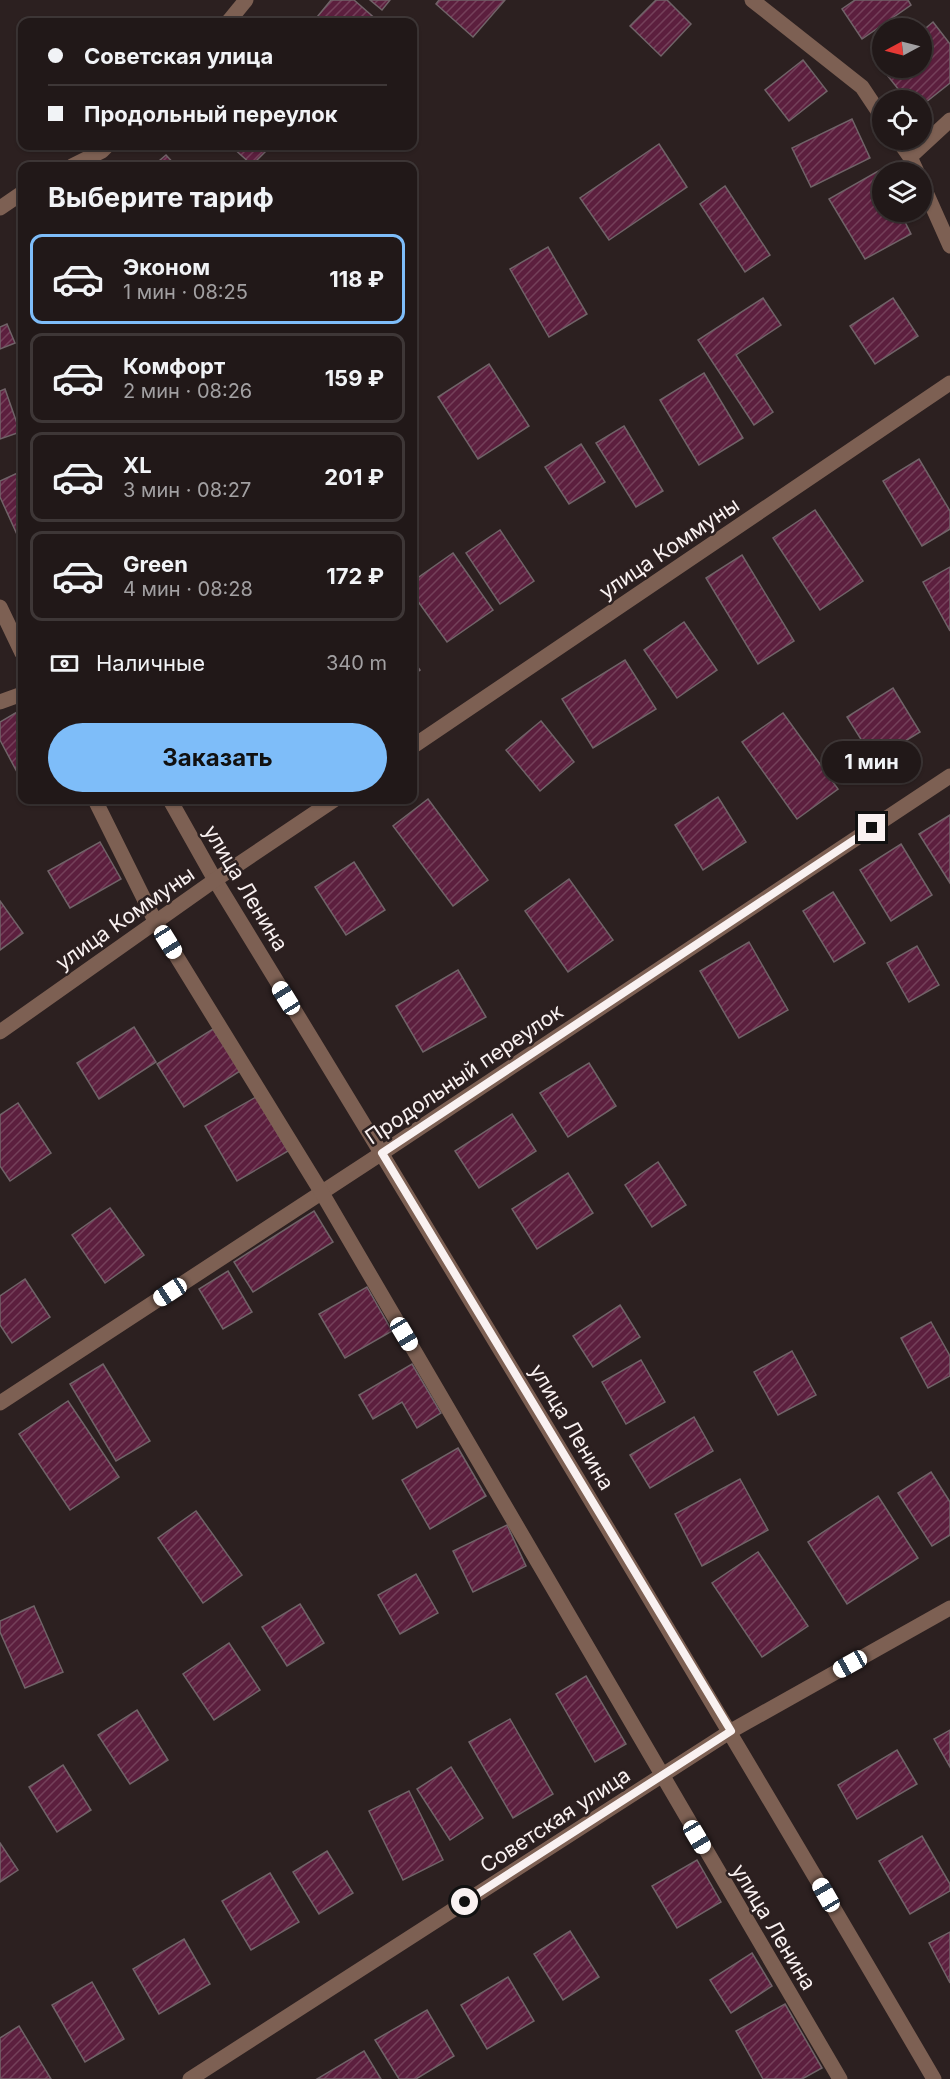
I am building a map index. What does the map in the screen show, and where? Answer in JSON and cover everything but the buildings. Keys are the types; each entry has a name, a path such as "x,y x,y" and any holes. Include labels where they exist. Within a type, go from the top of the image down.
{"street":[{"path":"231,18 246,0"},
{"path":"752,0 862,87 872,102"},
{"path":"910,157 950,120"},
{"path":"80,162 103,150"},
{"path":"905,150 912,162"},
{"path":"0,208 18,196"},
{"path":"932,206 950,246"},
{"name":"улица Коммуны","path":"417,744 950,383"},
{"path":"0,607 18,645"},
{"path":"0,702 18,695"},
{"name":"Продольный переулок","path":"0,1403 322,1193 950,776"},
{"name":"улица Ленина","path":"97,804 156,923 322,1193 840,2079"},
{"name":"улица Ленина","path":"172,804 215,880 731,1731 934,2079"},
{"name":"улица Коммуны","path":"0,1032 215,880 328,804"},
{"name":"Советская улица","path":"190,2079 731,1731 950,1608"}],"route":[{"path":"465,1902 731,1731 382,1153 872,828"}]}
